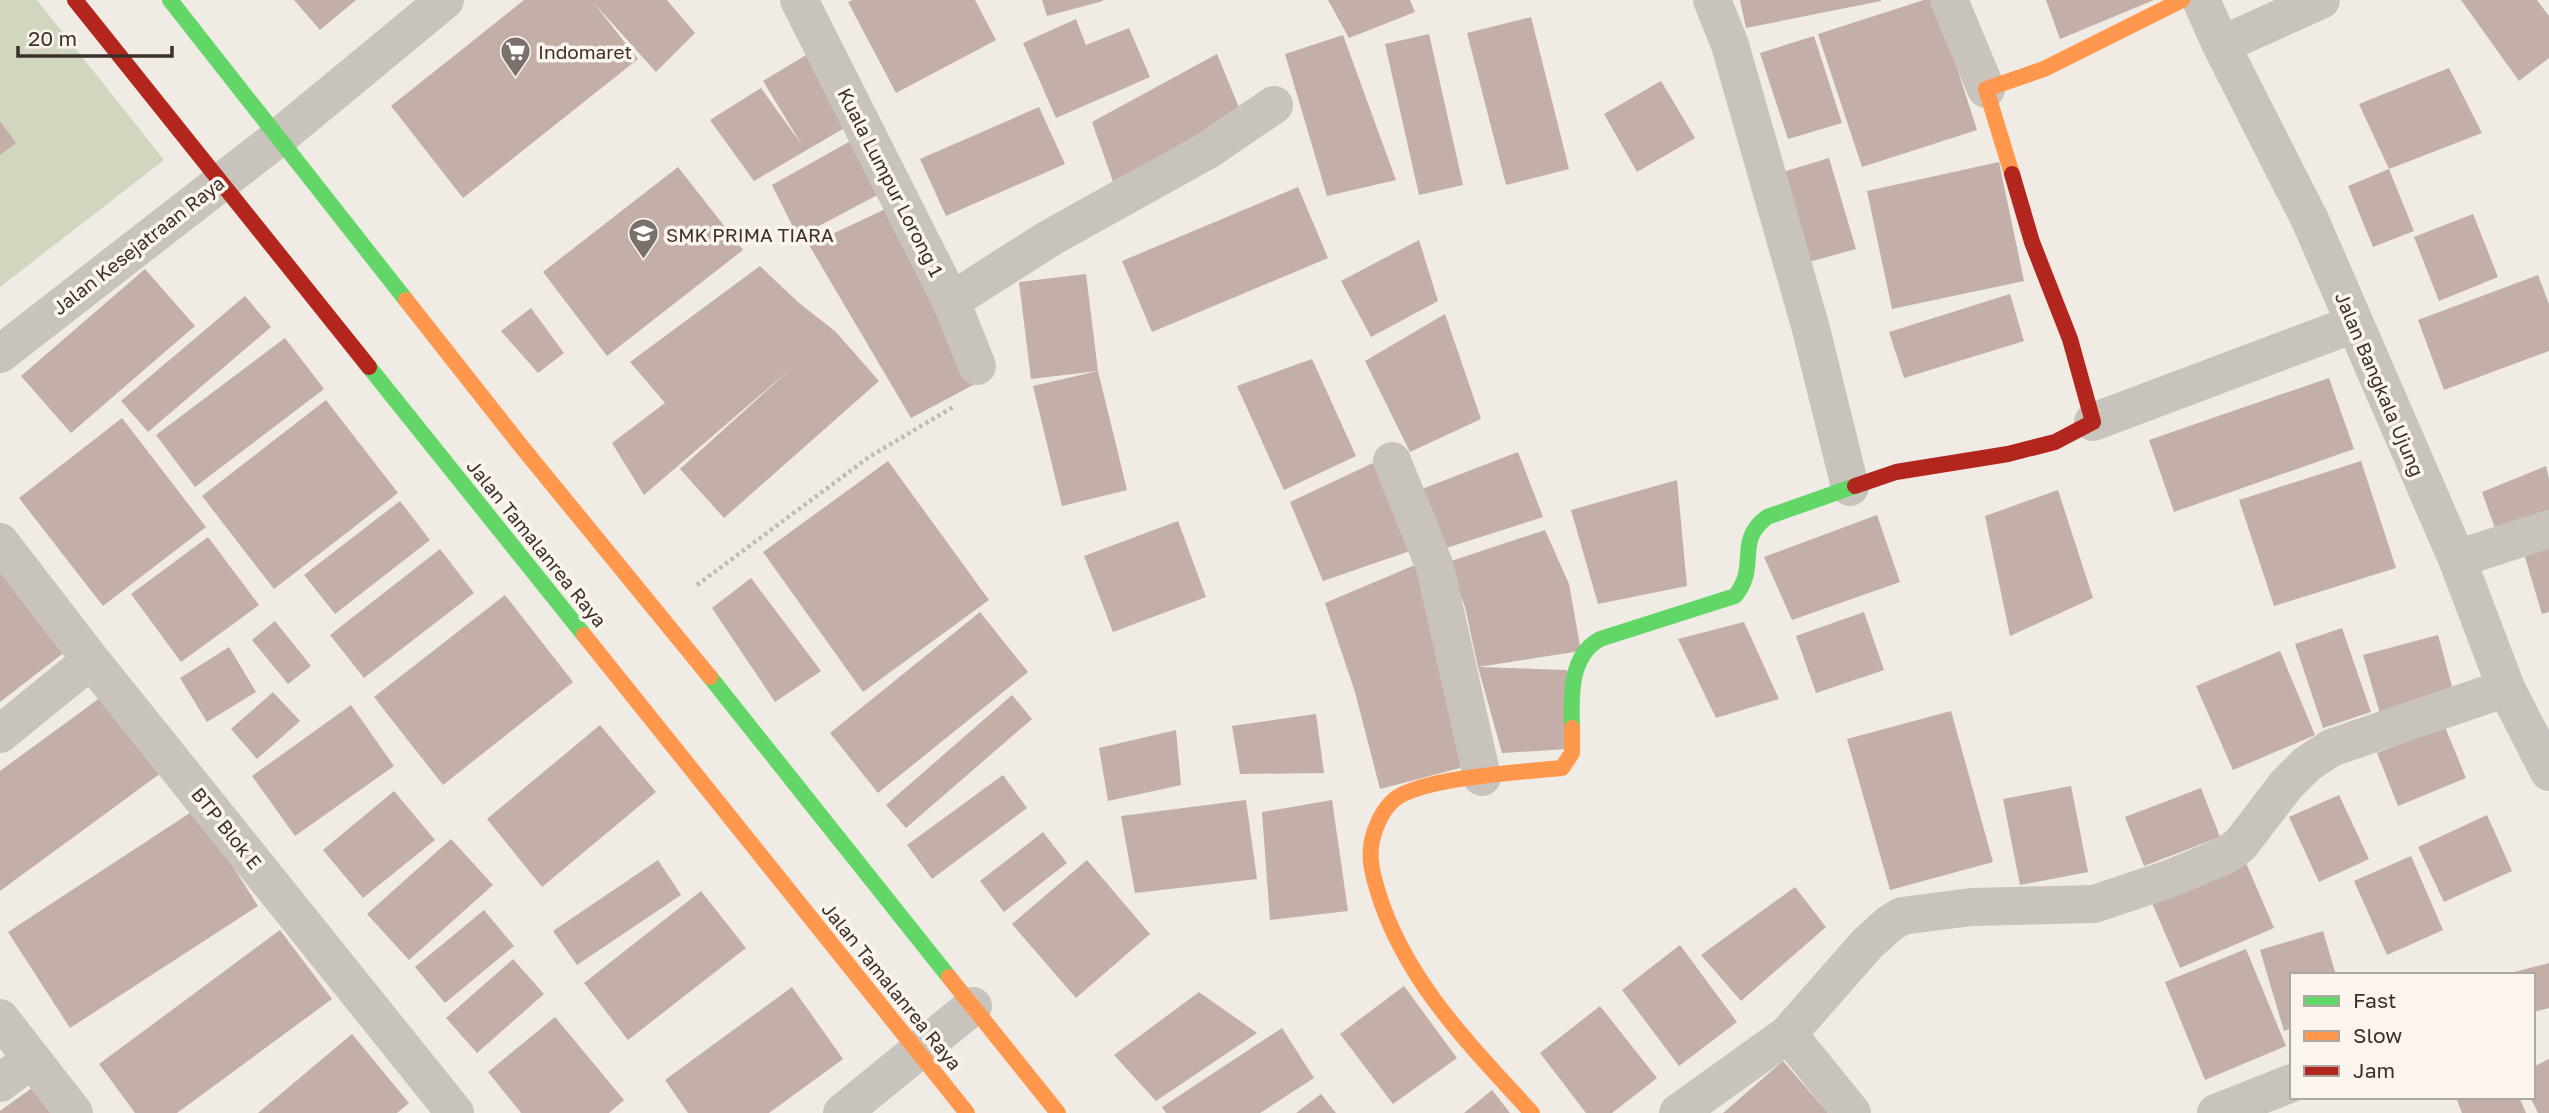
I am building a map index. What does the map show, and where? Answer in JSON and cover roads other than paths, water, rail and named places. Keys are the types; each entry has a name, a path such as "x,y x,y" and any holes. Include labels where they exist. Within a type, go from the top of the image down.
{"main road":[{"name":"Jalan Tamalanrea Raya","path":"75,0 967,1113"},
{"path":"170,0 521,446 659,613 1058,1113"},
{"path":"1532,1113 1455,1027 1412,970 1393,938 1370,858 1374,834 1384,812 1395,799 1410,791 1482,777 1562,768 1572,753 1571,687 1589,645 1600,639 1735,596 1744,588 1747,578 1748,533 1756,523 1791,507 1896,472 2008,454 2054,442 2093,422 2070,339 2032,242 1986,89 2044,69 2182,0"}],"street":[{"name":"Jalan Kesejatraan Raya","path":"0,354 219,181 278,138 445,0"},
{"name":"Kuala Lumpur Lorong 1","path":"799,0 951,301 978,366"},
{"path":"1712,0 1730,45 1811,329 1850,487"},
{"path":"1949,0 1986,89"},
{"name":"Jalan Bangkala Ujung","path":"2201,0 2309,220 2457,559 2506,688 2549,772"},
{"path":"2221,45 2321,0"},
{"path":"951,301 1050,238 1208,150 1274,105"},
{"path":"2093,422 2354,324"},
{"path":"1392,461 1435,567 1482,777"},
{"path":"2457,559 2549,529"},
{"name":"BTP Blok E","path":"0,542 91,660 455,1113"},
{"path":"0,734 91,660"},
{"path":"1678,1113 1787,1034 1867,944 1902,916 1971,907 2094,904 2169,879 2215,860 2240,845 2286,785 2308,764 2331,748 2506,688"},
{"path":"842,1113 973,1006"},
{"path":"0,1018 74,1113"},
{"path":"1787,1034 1852,1113"},
{"path":"0,1083 32,1059"},
{"path":"2216,1113 2290,1084"}],"place":[{"name":"Indomaret","path":"515,78"},
{"name":"SMK PRIMA TIARA","path":"643,261"}]}
